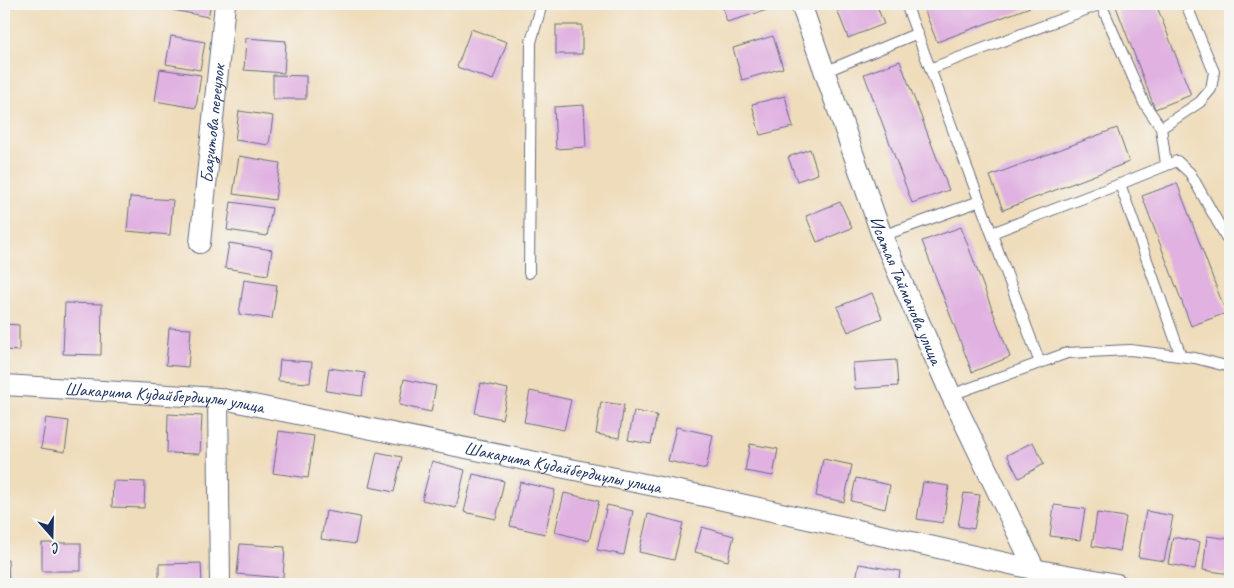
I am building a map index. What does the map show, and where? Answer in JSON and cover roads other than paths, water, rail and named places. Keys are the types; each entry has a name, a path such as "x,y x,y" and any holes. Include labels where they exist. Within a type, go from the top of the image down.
{"street":[{"name":"Баязитова переулок","path":"200,242 225,4"},
{"name":"Исатая Тайманова улица","path":"800,4 882,236 951,395 1038,577"},
{"name":"Шакарима Кудайбердиулы улица","path":"4,385 218,398 709,497 1038,577 1117,584"},
{"path":"218,398 220,584"}],"lane":[{"path":"529,273 531,42 542,4"},
{"path":"906,4 932,68 1040,363"},
{"path":"932,68 1101,4 1144,102 1161,128 1166,164"},
{"path":"1161,128 1200,102 1211,89 1214,72 1186,4"},
{"path":"824,72 918,33"},
{"path":"992,233 1177,161 1190,173 1230,244"},
{"path":"1120,184 1181,356"},
{"path":"882,236 980,201"},
{"path":"951,395 1067,353 1130,350 1181,356 1230,367"}]}
